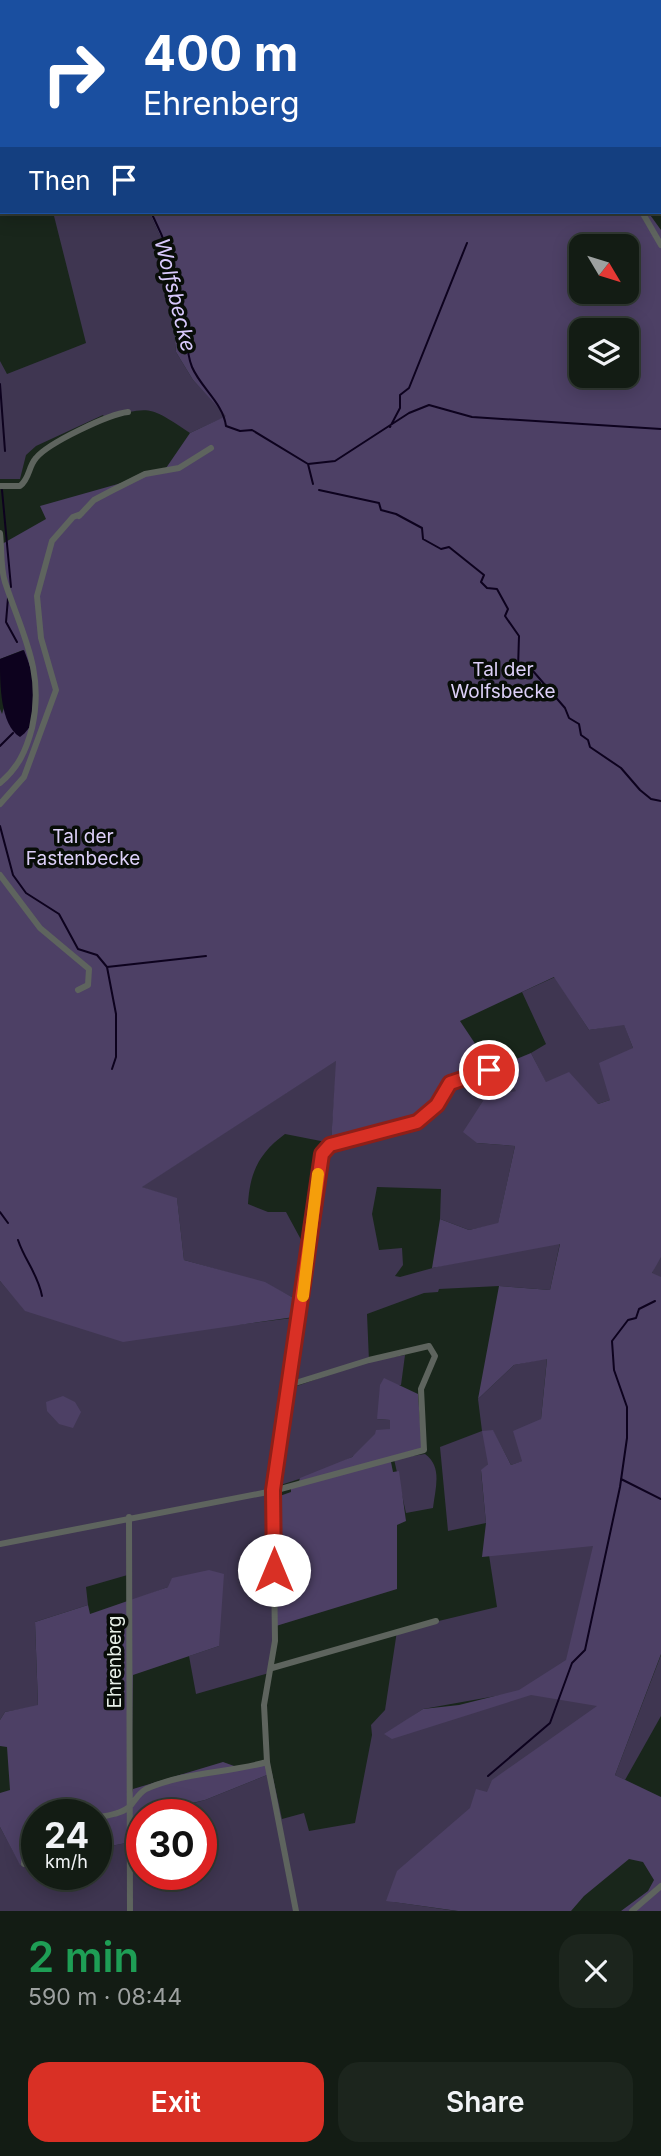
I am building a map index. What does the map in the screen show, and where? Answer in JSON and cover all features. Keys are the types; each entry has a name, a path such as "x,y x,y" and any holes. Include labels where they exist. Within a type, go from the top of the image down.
{"street":[{"path":"643,214 661,245"},
{"path":"0,486 20,486 29,477 33,462 47,449 96,424 128,412"},
{"path":"0,804 24,777 56,690 41,638 38,613 40,576 52,541 67,523 80,515 94,500 145,474 179,468 211,448"},
{"path":"0,533 5,582 31,654 37,690 28,745 11,774 0,783"},
{"path":"0,875 40,928 89,969 88,985 78,990"},
{"path":"296,1911 267,1762 264,1705 272,1668 273,1490 322,1154 330,1145 417,1122 437,1105 450,1083 509,1063"},
{"path":"0,1544 273,1490 424,1450 421,1389 435,1351 429,1346 381,1357 289,1385"},
{"name":"Ehrenberg","path":"129,1517 130,1799"},
{"path":"272,1668 436,1621"},
{"path":"137,1799 144,1790 205,1772 235,1771 267,1762"},
{"path":"632,1911 661,1886"},
{"name":"Ehrenberg","path":"130,1890 130,1911"}],"shaded area":[{"path":"54,214 150,214 166,249 176,352 193,380 227,416 190,433 150,411 132,411 105,418 103,415 36,446 26,455 20,479 0,479 0,361 7,374 86,343"},
{"path":"24,650 34,684 36,708 28,729 20,737 13,731 5,714 0,659"},
{"path":"555,977 589,1030 624,1024 633,1048 610,1100 598,1104 546,1083 531,1053 546,1044 522,992"},
{"path":"337,1060 331,1143 285,1134 262,1156 251,1182 248,1204 268,1212 286,1212 305,1247 323,1159 336,1142 492,1074 506,1076 517,1091 477,1143 515,1146 498,1224 469,1230 440,1219 441,1189 377,1187 372,1214 379,1250 402,1248 403,1265 395,1276 400,1277 440,1266 560,1243 550,1290 499,1286 439,1289 438,1292 424,1293 367,1314 369,1361 405,1355 401,1385 396,1386 377,1419 390,1420 390,1429 350,1458 277,1486 291,1391 294,1387 366,1362 288,1387 273,1491 272,1653 269,1673 196,1694 189,1656 219,1646 168,1587 131,1601 131,1574 86,1587 88,1605 35,1622 38,1706 5,1712 0,1720 0,1281 26,1311 236,1325 300,1317 303,1303 265,1283 184,1260 177,1199 141,1187"},
{"path":"661,1251 661,1302 619,1711 394,1902 456,1911 0,1911 0,1827 21,1864 21,1890 112,1890 112,1846 126,1843 126,1890 217,1890 217,1799 207,1799 272,1773 282,1819 304,1813 309,1831 355,1823 372,1735 371,1725 385,1710 397,1631 497,1607 489,1555 539,1550","holes":["507,1694 385,1735 423,1709"]},
{"path":"547,1358 541,1419 523,1461 511,1465 493,1431 488,1464 481,1471 486,1523 448,1531 440,1447 482,1431 478,1399 514,1365"},
{"path":"425,1454 431,1459 436,1472 433,1508 406,1513 394,1459"},
{"path":"661,1655 661,1716 625,1780 615,1775"}],"green space":[{"path":"150,214 649,214 661,230 661,1257 652,1273 661,1277 661,1654 615,1775 661,1797 661,1911 621,1911 648,1891 654,1880 643,1862 629,1859 584,1896 571,1911 458,1911 386,1901 397,1871 470,1808 476,1789 487,1792 492,1780 597,1706 531,1695 392,1739 384,1734 423,1709 459,1705 519,1690 566,1660 593,1546 482,1557 486,1523 481,1470 488,1464 482,1431 493,1430 511,1465 522,1461 513,1431 541,1419 547,1359 514,1365 478,1399 499,1286 550,1290 560,1244 432,1268 440,1219 469,1230 498,1223 515,1146 477,1143 463,1132 485,1098 516,1091 506,1076 492,1074 443,1095 416,1124 331,1143 336,1061 142,1187 177,1198 184,1260 265,1282 299,1301 294,1317 123,1342 25,1311 0,1281 0,709 2,714 23,650 0,659 0,534 2,544 46,519 40,506 164,471 190,433 226,416 193,380 176,352 166,249","holes":["554,977 589,1030 624,1025 633,1048 599,1063 610,1100 598,1104 569,1072 546,1082 531,1053 492,1069 460,1021"]},
{"path":"384,1378 418,1394 422,1448 390,1457 393,1472 399,1471 406,1521 397,1525 397,1589 276,1626 274,1498 291,1492 291,1487 298,1485 300,1478 352,1457 376,1430 390,1429 390,1420 377,1419 380,1385"},
{"path":"63,1396 75,1402 81,1412 73,1428 59,1424 47,1411 46,1402"},
{"path":"209,1570 224,1574 219,1646 133,1675 131,1797 133,1789 223,1762 237,1767 266,1760 272,1773 207,1799 126,1799 126,1843 112,1846 112,1799 21,1799 20,1865 0,1827 0,1793 10,1790 7,1747 0,1746 0,1720 5,1712 38,1705 35,1622 88,1605 90,1614 168,1587 172,1578"}],"waterway":[{"name":"Wolfsbecke","path":"152,214 176,278 183,305 188,355 192,367 221,410 226,426 240,431 252,430 308,464 313,484"},
{"path":"390,427 400,408 400,395 409,388 467,243"},
{"path":"0,384 5,451"},
{"path":"308,464 335,461 409,413 429,405 472,417 661,429"},
{"path":"2,490 11,587"},
{"name":"Wolfsbecke","path":"319,490 379,503 381,510 396,514 422,528 423,539 441,549 449,547 484,575 481,582 487,588 497,589 508,609 505,616 519,636 518,669 523,673 530,669 533,671 565,708 569,718 579,724 581,735 588,740 590,747 621,768 651,799 661,801"},
{"path":"8,598 6,622 17,642"},
{"path":"0,746 13,733"},
{"path":"0,826 13,875 26,893 59,914 78,949 97,955 107,967 206,956"},
{"path":"107,967 116,1014 116,1057 112,1069"},
{"path":"0,1212 8,1223"},
{"path":"18,1240 38,1281 42,1296"},
{"path":"488,1776 550,1723 572,1663 585,1650 620,1487 627,1438 627,1407 614,1370 612,1341 628,1320 636,1318 639,1309 655,1301"},
{"path":"621,1479 661,1499"}],"slow traffic":[{"path":"303,1296 318,1174"}],"route":[{"path":"274,1570 273,1490 286,1418 322,1154 330,1145 417,1122 437,1105 450,1083 489,1070"}],"park label":[{"name":"Tal der Wolfsbecke","path":"503,680"},
{"name":"Tal der Fastenbecke","path":"83,847"}]}
